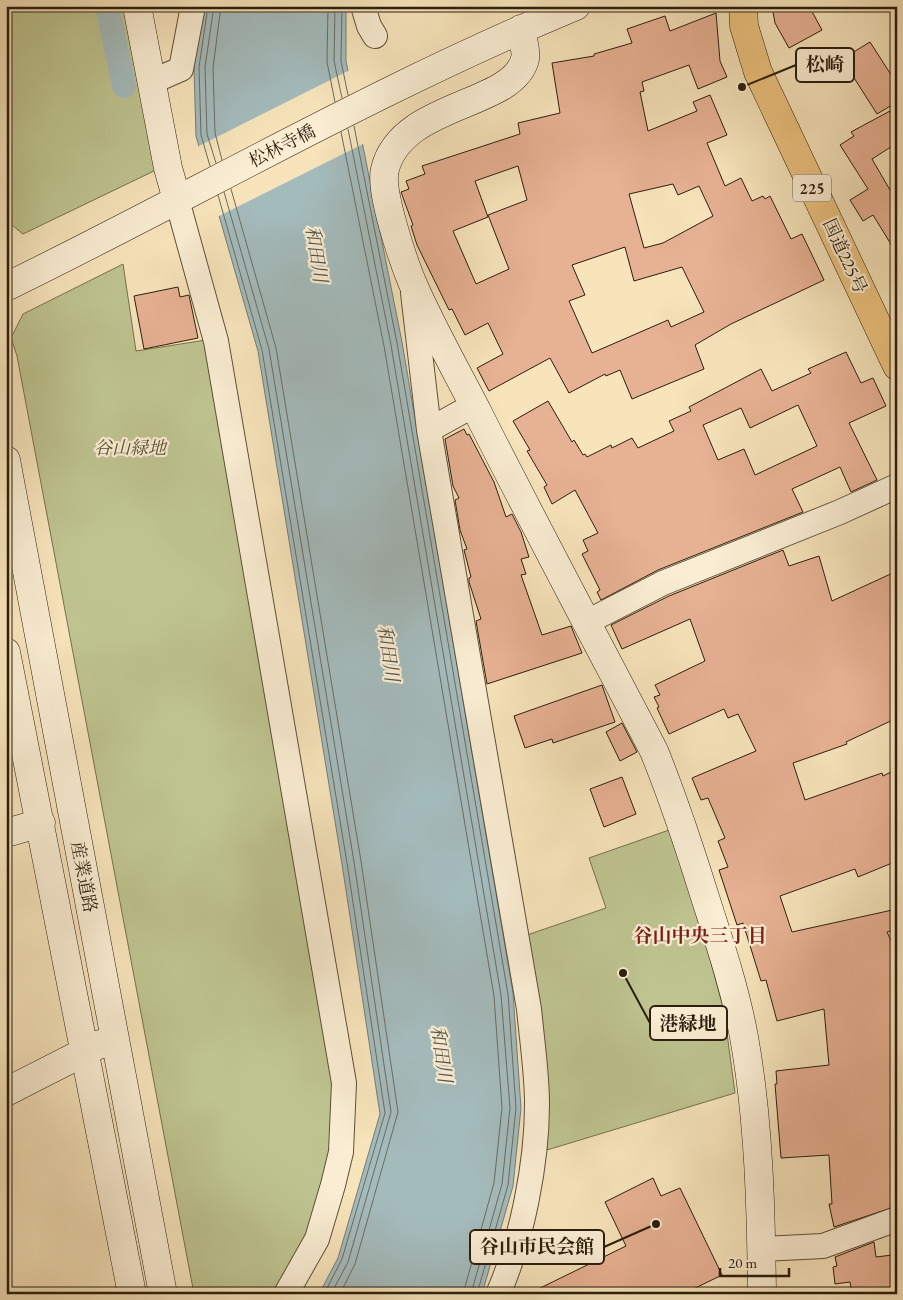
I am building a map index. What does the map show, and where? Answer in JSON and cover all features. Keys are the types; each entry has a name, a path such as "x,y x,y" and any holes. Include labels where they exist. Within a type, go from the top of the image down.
{"highway":[{"name":"国道225号","path":"743,6 744,26 758,72 897,366"}],"street":[{"path":"137,6 168,168 188,194 216,341 344,1083 341,1152 333,1185 316,1239 286,1294"},
{"path":"151,82 181,69 194,6"},
{"path":"363,6 369,26 375,36"},
{"name":"松林寺橋","path":"6,287 364,103 521,29 576,6"},
{"path":"498,1294 520,1230 527,1198 537,1106 529,1009 430,430 411,281 386,199 383,182 387,161 393,148 401,138 415,128 514,79 526,57 521,29"},
{"path":"411,281 654,751 670,790 736,997 753,1094 762,1249 762,1294"},
{"path":"430,430 474,405"},
{"name":"産業道路","path":"6,460 163,1294"},
{"path":"587,622 664,583 840,512 897,486"},
{"name":"産業道路","path":"6,652 42,823 132,1294"},
{"path":"6,833 42,823"},
{"path":"6,1092 115,1037"},
{"path":"762,1249 823,1246 897,1219"}],"green space":[{"path":"6,6 128,6 156,170 23,234 6,220"},
{"name":"谷山緑地","path":"123,264 136,351 206,340 335,1082 331,1148 310,1236 278,1294 194,1294 17,356 11,338 23,314"},
{"path":"672,829 697,911 724,1011 735,1093 547,1150 546,1087 527,935 606,908 589,858"}],"water":[{"name":"和田川","path":"203,6 346,6 346,61 402,342 513,993 521,1108 513,1186 482,1294 319,1294 338,1258 380,1114 342,864 258,351 196,136 194,67"}],"pier":[{"path":"350,70 365,143 217,217 197,147"}],"building":[{"path":"772,6 809,6 822,30 789,48 775,23"},
{"path":"716,13 720,61 727,77 698,89 689,65 642,82 644,91 640,92 648,131 697,111 693,102 710,95 727,135 707,143 725,186 741,178 752,201 763,196 765,199 770,196 791,239 802,234 824,280 731,324 695,345 704,369 632,399 620,370 606,376 605,374 569,393 550,358 489,391 477,368 503,354 488,323 465,335 452,309 449,310 417,245 411,226 413,225 401,192 409,189 406,181 425,174 422,166 520,134 518,123 560,113 552,63 594,56 594,54 632,43 627,29 665,16 670,31","holes":["518,166 527,200 488,215 509,269 476,284 453,231 488,217 475,181","673,184 678,195 699,186 713,216 663,243 644,248 629,194","625,247 634,281 682,267 704,312 671,327 668,320 592,353 569,301 585,295 572,265"]},
{"path":"870,42 897,84 897,102 877,114 842,59"},
{"path":"890,111 897,120 897,143 872,159 890,190 897,186 897,254 873,215 863,221 850,200 868,189 840,145 854,136 851,132"},
{"path":"178,287 180,297 189,295 198,338 144,349 134,296"},
{"path":"846,352 861,383 873,378 886,406 849,423 877,480 851,492 840,467 792,489 803,512 658,570 601,600 597,592 600,590 582,554 588,551 583,540 598,533 575,490 552,504 544,487 547,485 527,451 530,450 513,421 548,401 572,442 574,440 583,455 585,454 587,457 611,445 612,448 632,438 638,448 674,431 669,421 691,411 689,407 761,369 772,391 811,373 808,369","holes":["798,405 817,446 755,475 744,449 718,460 703,425 741,408 750,428"]},
{"path":"464,429 467,435 469,434 494,482 506,517 512,514 521,532 529,557 521,559 526,574 521,575 542,635 571,626 582,653 487,684 476,621 481,619 469,582 471,577 464,550 467,549 460,530 455,500 459,498 453,486 445,439"},
{"path":"783,550 789,566 819,556 832,601 897,571 897,718 846,742 847,744 793,763 805,800 882,773 883,776 897,769 897,861 858,877 855,869 780,896 792,932 897,909 897,929 887,932 897,954 897,1206 834,1227 829,1204 832,1204 829,1155 781,1158 775,1084 777,1084 776,1071 829,1065 824,1009 777,1021 766,980 761,981 743,923 737,925 719,870 728,867 718,841 725,838 708,798 701,800 692,778 756,751 738,714 728,718 724,709 669,734 657,708 659,707 654,697 660,695 655,685 705,661 690,619 622,649 611,625 669,596"},
{"path":"602,685 615,722 553,743 552,739 525,748 514,716"},
{"path":"622,723 637,752 620,761 606,732"},
{"path":"622,777 636,814 604,827 590,789"},
{"path":"653,1178 661,1196 680,1188 722,1275 683,1294 528,1294 626,1246 605,1202"},
{"path":"874,1242 876,1257 892,1255 897,1294 852,1294 850,1282 835,1284 833,1267 837,1266 835,1257"}],"waterway":[{"path":"107,6 124,86"}],"place":[{"name":"松崎","path":"742,87"},
{"name":"港緑地","path":"623,973"},
{"name":"谷山市民会館","path":"656,1224"}],"district":[{"name":"谷山中央三丁目","path":"700,935"}]}
